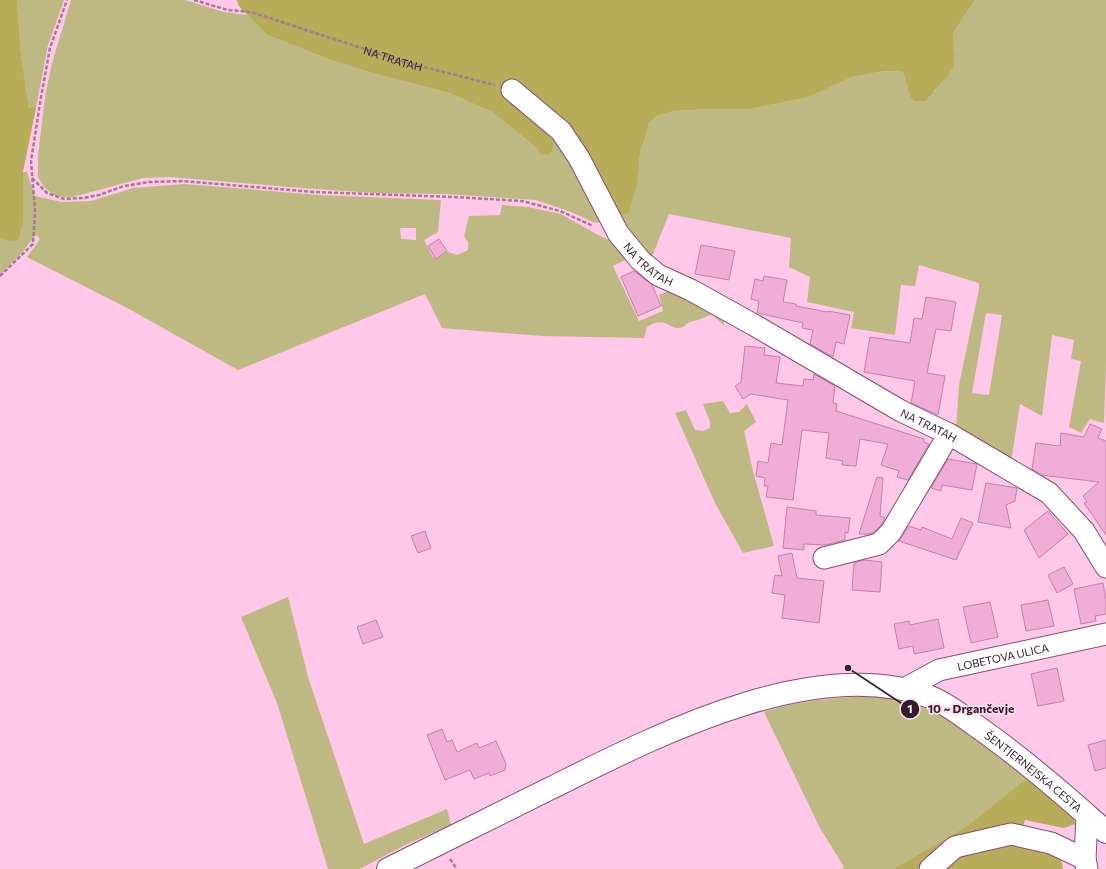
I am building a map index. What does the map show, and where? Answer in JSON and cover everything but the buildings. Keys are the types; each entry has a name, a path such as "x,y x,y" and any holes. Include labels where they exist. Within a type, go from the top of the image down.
{"main road":[{"name":"ŠENTJERNEJSKA CESTA","path":"388,869 619,754 667,733 729,709 791,691 849,684 904,689 932,698 1006,746 1106,832"}],"street":[{"name":"NA TRATAH","path":"512,90 561,131 578,158 618,233 640,260 658,275 691,290 754,325 901,411 949,434 1048,493 1084,531 1106,567"},
{"path":"824,558 879,544 891,532 949,434"},
{"name":"LOBETOVA ULICA","path":"904,689 939,670 1106,634"},
{"path":"930,869 955,847 1011,834 1051,843 1086,864 1087,815"}],"path":[{"path":"0,276 33,244 35,210 31,161 50,48 68,0"},
{"name":"NA TRATAH","path":"194,0 228,10 251,12 404,62 512,90"},
{"path":"32,178 47,192 64,199 99,195 124,186 149,182 184,181 314,192 522,201 560,211 593,226 618,233"}],"shaded area":[{"path":"0,0 17,0 21,55 29,108 36,108 23,172 23,222 18,240 7,241 0,238"},
{"path":"17,0 64,0 48,45 36,108 29,108 21,55"},
{"path":"71,0 185,0 224,12 247,15 267,35 328,59 372,73 449,93 492,112 538,149 552,151 555,142 574,163 605,224 593,222 571,212 536,200 446,194 375,193 170,177 143,178 69,198 53,195 44,187 38,177 38,156 45,97 52,63"},
{"path":"237,0 975,0 953,33 955,56 954,66 946,78 925,101 915,101 910,97 903,72 890,71 852,77 809,97 750,109 674,111 656,116 649,124 640,154 638,180 629,212 616,217 566,126 535,121 555,142 552,151 548,155 541,154 538,149 492,112 449,93 372,73 328,59 267,35 239,6"},
{"path":"975,0 1106,0 1106,363 1104,423 1090,419 1081,433 1069,427 1081,361 1071,359 1074,340 1052,335 1042,416 1020,404 1011,462 956,429 959,385 979,283 919,265 915,286 901,285 895,335 851,328 854,312 807,302 810,277 789,267 791,238 669,214 651,259 616,217 638,180 640,154 649,124 656,116 674,111 750,109 809,97 852,77 890,71 903,72 910,97 935,91 954,66 955,56 953,33","holes":["986,313 1002,315 989,395 972,393"]},
{"path":"23,172 27,172 35,196 62,202 91,201 133,188 184,184 319,195 441,200 438,232 424,240 433,257 443,250 457,255 468,250 468,242 464,236 469,216 500,215 502,205 528,207 561,214 598,235 614,242 625,260 613,266 639,321 663,311 659,295 676,288 723,314 724,325 712,315 690,322 679,328 659,322 647,327 644,338 542,336 442,328 425,294 238,370 129,309 27,257 40,239 36,235 19,256 0,275 0,238 7,241 22,182","holes":["400,228 416,228 416,240 401,239"]},
{"path":"723,401 730,413 739,412 747,404 756,422 744,431 753,471 774,546 743,553 715,503 675,413 686,410 695,430 703,431 710,428 710,422 703,404"},
{"path":"288,597 308,677 364,844 447,809 451,825 405,845 360,869 328,869 277,703 241,617"},
{"path":"870,696 906,701 955,721 1011,763 1026,779 967,826 893,869 842,869 844,867 820,828 764,712 803,702"},
{"path":"1026,779 1043,789 1074,815 1075,824 1064,828 1025,820 1020,837 1059,849 1063,869 893,869 967,826"}],"place":[{"name":"10 ~ Drgančevje","path":"848,668"}]}
